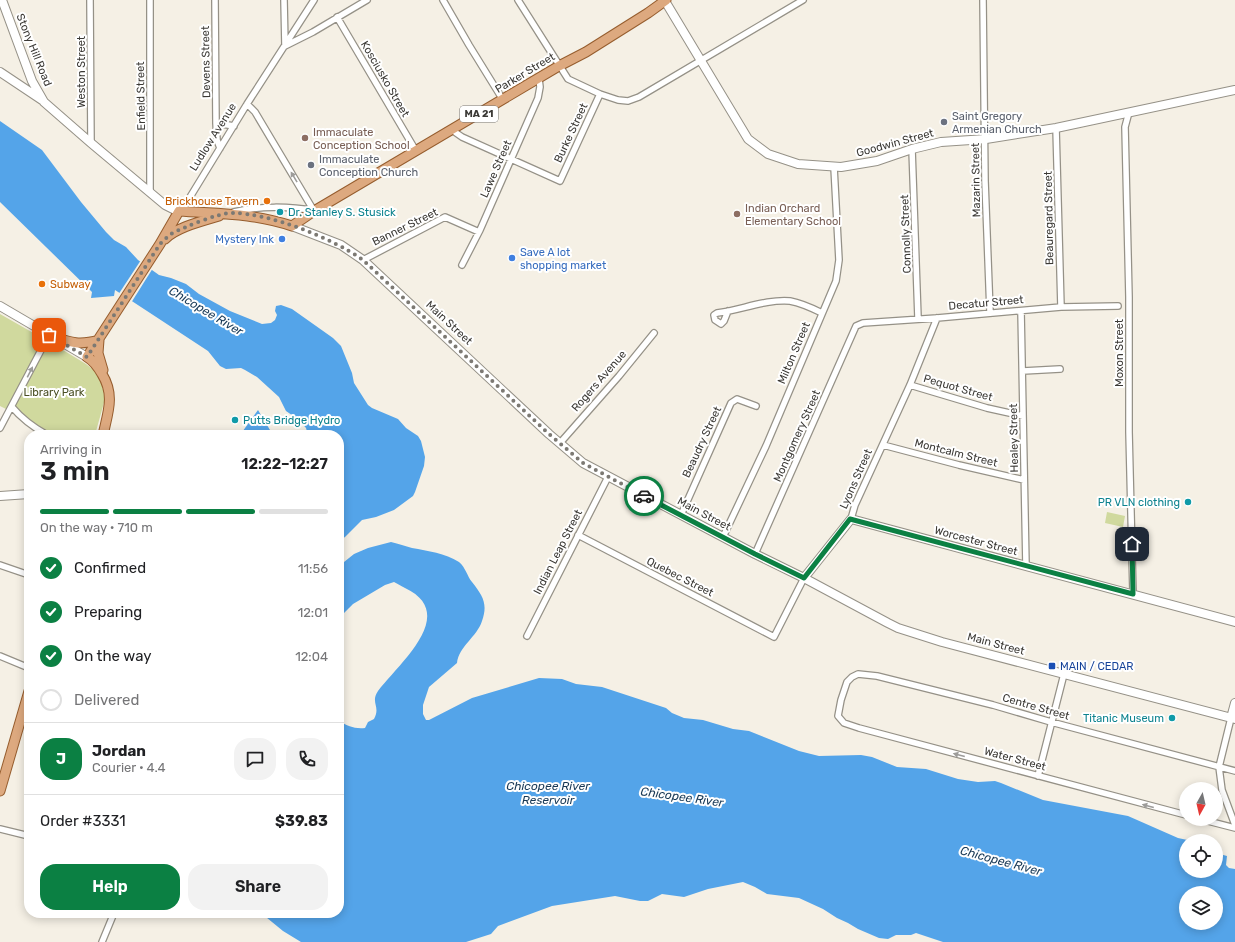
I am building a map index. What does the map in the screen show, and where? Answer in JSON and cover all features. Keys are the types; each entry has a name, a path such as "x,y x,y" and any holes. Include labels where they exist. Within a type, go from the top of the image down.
{"main road":[{"name":"Stony Hill Road","path":"2,0 32,80 44,102 122,170"},
{"name":"Parker Street","path":"292,226 314,211 559,66 586,52 666,1"},
{"name":"Goodwin Street","path":"666,1 700,61 748,138 768,154 798,164 834,167 877,161 912,149 941,142 986,139 1056,128 1235,90"},
{"path":"0,72 44,102"},
{"name":"Main Street","path":"122,170 165,205 173,209 179,211 230,213 265,218 292,226 341,245 363,260 583,463 898,628 942,642 1233,719"},
{"name":"Ludlow Avenue","path":"87,357 160,244 179,211"},
{"path":"160,244 176,232 202,221 230,213"},
{"path":"0,306 87,357 96,365 106,381"},
{"path":"49,335 78,343 87,343 99,340 99,355 110,393 110,408 104,430"},
{"path":"0,496 24,494"},
{"name":"Worcester Street","path":"850,519 1235,622"},
{"name":"Lyons Street","path":"804,578 850,519"},
{"path":"1233,719 1235,703"},
{"path":"0,791 24,719"}],"street":[{"name":"Weston Street","path":"90,0 90,143"},
{"name":"Enfield Street","path":"150,0 150,192"},
{"name":"Devens Street","path":"215,0 216,123 217,140 220,148"},
{"path":"284,0 285,46 367,0"},
{"name":"Ludlow Avenue","path":"179,211 187,202 314,0"},
{"path":"443,0 503,100"},
{"path":"518,0 568,79 600,94 618,100 633,100 803,0"},
{"name":"Mazarin Street","path":"983,0 986,139 985,181 990,312"},
{"name":"Kosciusko Street","path":"337,17 416,151"},
{"name":"Lawe Street","path":"462,265 479,232 538,98 540,87 539,78"},
{"name":"Burke Street","path":"511,159 560,181 600,94"},
{"path":"248,104 255,112 314,211"},
{"name":"Moxon Street","path":"1129,112 1125,127 1133,594"},
{"path":"216,123 234,126"},
{"name":"Beauregard Street","path":"1056,128 1061,307"},
{"path":"452,130 511,159"},
{"name":"Connolly Street","path":"912,149 918,318"},
{"name":"Milton Street","path":"724,537 766,446 822,313 835,286 838,265 834,167"},
{"path":"230,213 258,208 303,209 314,211"},
{"name":"Banner Street","path":"363,260 445,218 479,232"},
{"path":"728,311 754,305 791,302 822,313"},
{"name":"Decatur Street","path":"856,326 863,323 918,318 937,318 990,312 1061,307 1118,306"},
{"name":"Healey Street","path":"1021,311 1026,566"},
{"name":"Lyons Street","path":"850,519 910,385 937,318"},
{"name":"Montgomery Street","path":"755,554 856,326"},
{"name":"Rogers Avenue","path":"560,443 619,376 654,333"},
{"path":"0,428 49,335"},
{"path":"1023,371 1060,369"},
{"name":"Pequot Street","path":"910,385 987,408 1023,416"},
{"name":"Beaudry Street","path":"680,515 731,403 737,398 756,406"},
{"path":"12,406 20,416 38,430"},
{"name":"Montcalm Street","path":"883,445 1024,480"},
{"name":"Indian Leap Street","path":"527,636 608,477"},
{"name":"Quebec Street","path":"578,535 774,636"},
{"path":"0,565 24,573"},
{"name":"Lyons Street","path":"774,636 804,578"},
{"path":"0,656 24,666"},
{"name":"Centre Street","path":"840,720 838,712 847,682 853,676 858,674 866,675 898,680 940,693 993,705 1050,722 1235,771"},
{"path":"1038,776 1050,722 1064,674"},
{"path":"1233,719 1219,766 1222,790 1235,827"},
{"name":"Water Street","path":"840,720 844,723 859,728 1179,813"},
{"path":"1223,824 1235,827"},
{"path":"0,829 24,835"},
{"path":"102,942 112,918"}],"green space":[{"name":"Library Park","path":"0,314 58,347 96,372 102,385 105,399 96,430 42,430 13,407 10,411 0,406"},
{"path":"1107,512 1125,516 1123,527 1105,523"}],"water":[{"name":"Chicopee River","path":"0,121 42,150 81,202 106,232 114,240 126,247 138,260 159,275 186,284 199,294 230,311 262,324 271,323 275,320 277,315 275,311 276,306 281,305 292,309 333,338 341,346 352,373 354,383 368,405 398,419 406,428 418,436 421,441 425,457 424,466 413,496 394,510 376,517 362,520 344,538 344,430 307,430 299,420 286,411 279,397 257,377 241,368 226,369 220,366 208,351 115,290 114,296 91,298 92,292 0,202"},
{"path":"258,410 270,430 244,430"},
{"name":"Chicopee River Reservoir","path":"391,542 436,553 448,556 459,562 482,596 485,610 480,627 464,646 458,657 457,663 429,687 423,705 423,714 426,720 429,720 472,698 539,678 562,679 576,684 602,687 666,708 672,713 684,718 703,720 733,729 749,731 799,751 819,756 861,755 872,757 897,767 926,769 958,779 978,782 995,781 1043,800 1128,816 1179,838 1179,878 1223,878 1223,855 1227,856 1226,865 1229,868 1235,869 1235,942 943,942 916,933 911,935 896,935 888,939 879,938 858,929 823,909 799,898 767,894 743,882 708,889 684,897 662,894 648,901 640,901 615,896 552,906 498,926 491,934 466,942 301,942 283,931 267,918 344,918 344,724 351,727 365,728 368,722 374,719 376,715 375,699 378,691 410,653 420,639 426,625 427,611 420,599 394,582 385,585 353,604 344,613 344,562 354,554 368,548"}],"pier":[{"path":"141,260 153,268 131,303 118,295"}],"way so far":[{"path":"49,335 87,357 160,244 168,237 202,221 230,213 265,218 306,231 341,245 363,260 549,434 583,463 644,496"}],"place":[{"name":"Saint Gregory Armenian Church","path":"944,122"},
{"name":"Immaculate Conception School","path":"305,138"},
{"name":"Immaculate Conception Church","path":"311,165"},
{"name":"Brickhouse Tavern","path":"267,201"},
{"name":"Dr. Stanley S. Stusick","path":"280,212"},
{"name":"Indian Orchard Elementary School","path":"737,214"},
{"name":"Mystery Ink","path":"282,239"},
{"name":"Save A lot shopping market","path":"512,258"},
{"name":"Subway","path":"42,284"},
{"name":"Putts Bridge Hydro","path":"235,420"},
{"name":"PR VLN clothing","path":"1188,502"},
{"name":"MAIN / CEDAR","path":"1052,666"},
{"name":"Titanic Museum","path":"1172,718"}],"route":[{"path":"644,496 775,565 804,578 850,519 1133,594 1132,544"}]}
